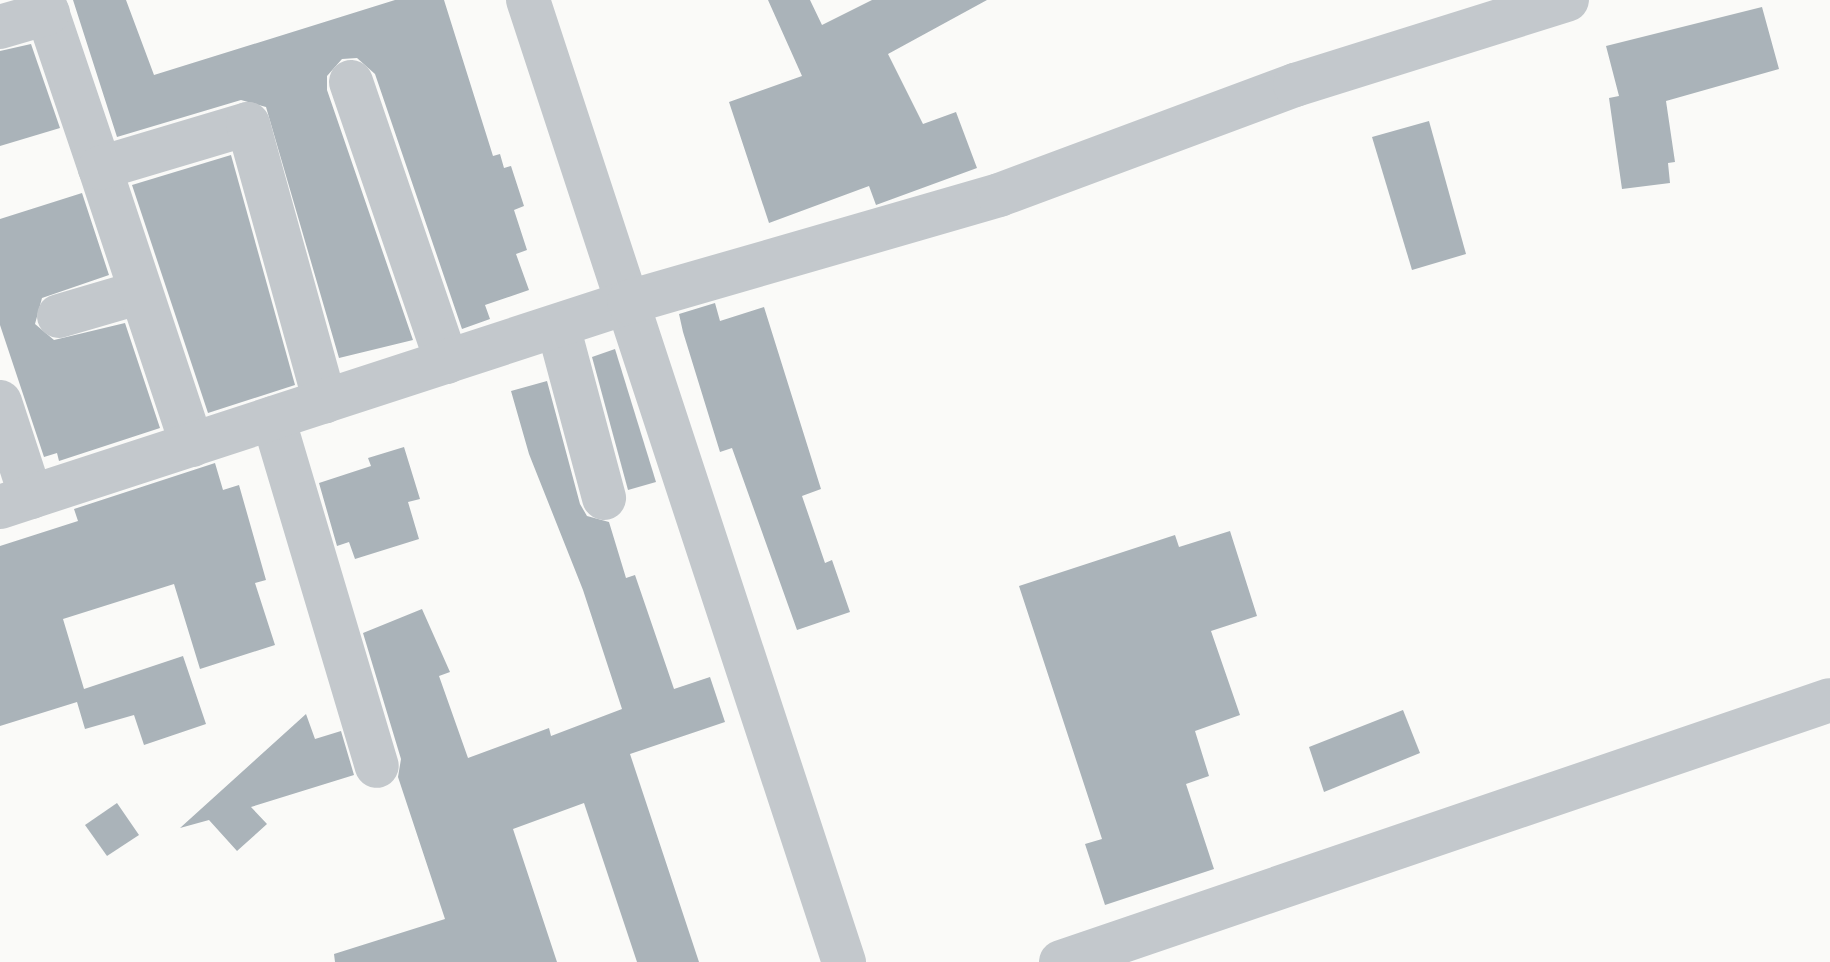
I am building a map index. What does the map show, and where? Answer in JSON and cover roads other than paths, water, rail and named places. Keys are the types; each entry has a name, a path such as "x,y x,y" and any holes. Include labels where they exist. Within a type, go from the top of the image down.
{"street":[{"path":"528,0 844,962"},
{"path":"0,402 16,502 629,302 999,195 1295,85 1567,0"},
{"path":"0,27 45,7 192,445"},
{"path":"351,82 447,362"},
{"path":"100,168 248,124 325,401"},
{"path":"59,316 141,292"},
{"path":"558,326 604,498"},
{"path":"273,418 377,766"},
{"path":"1061,962 1830,700"}]}
